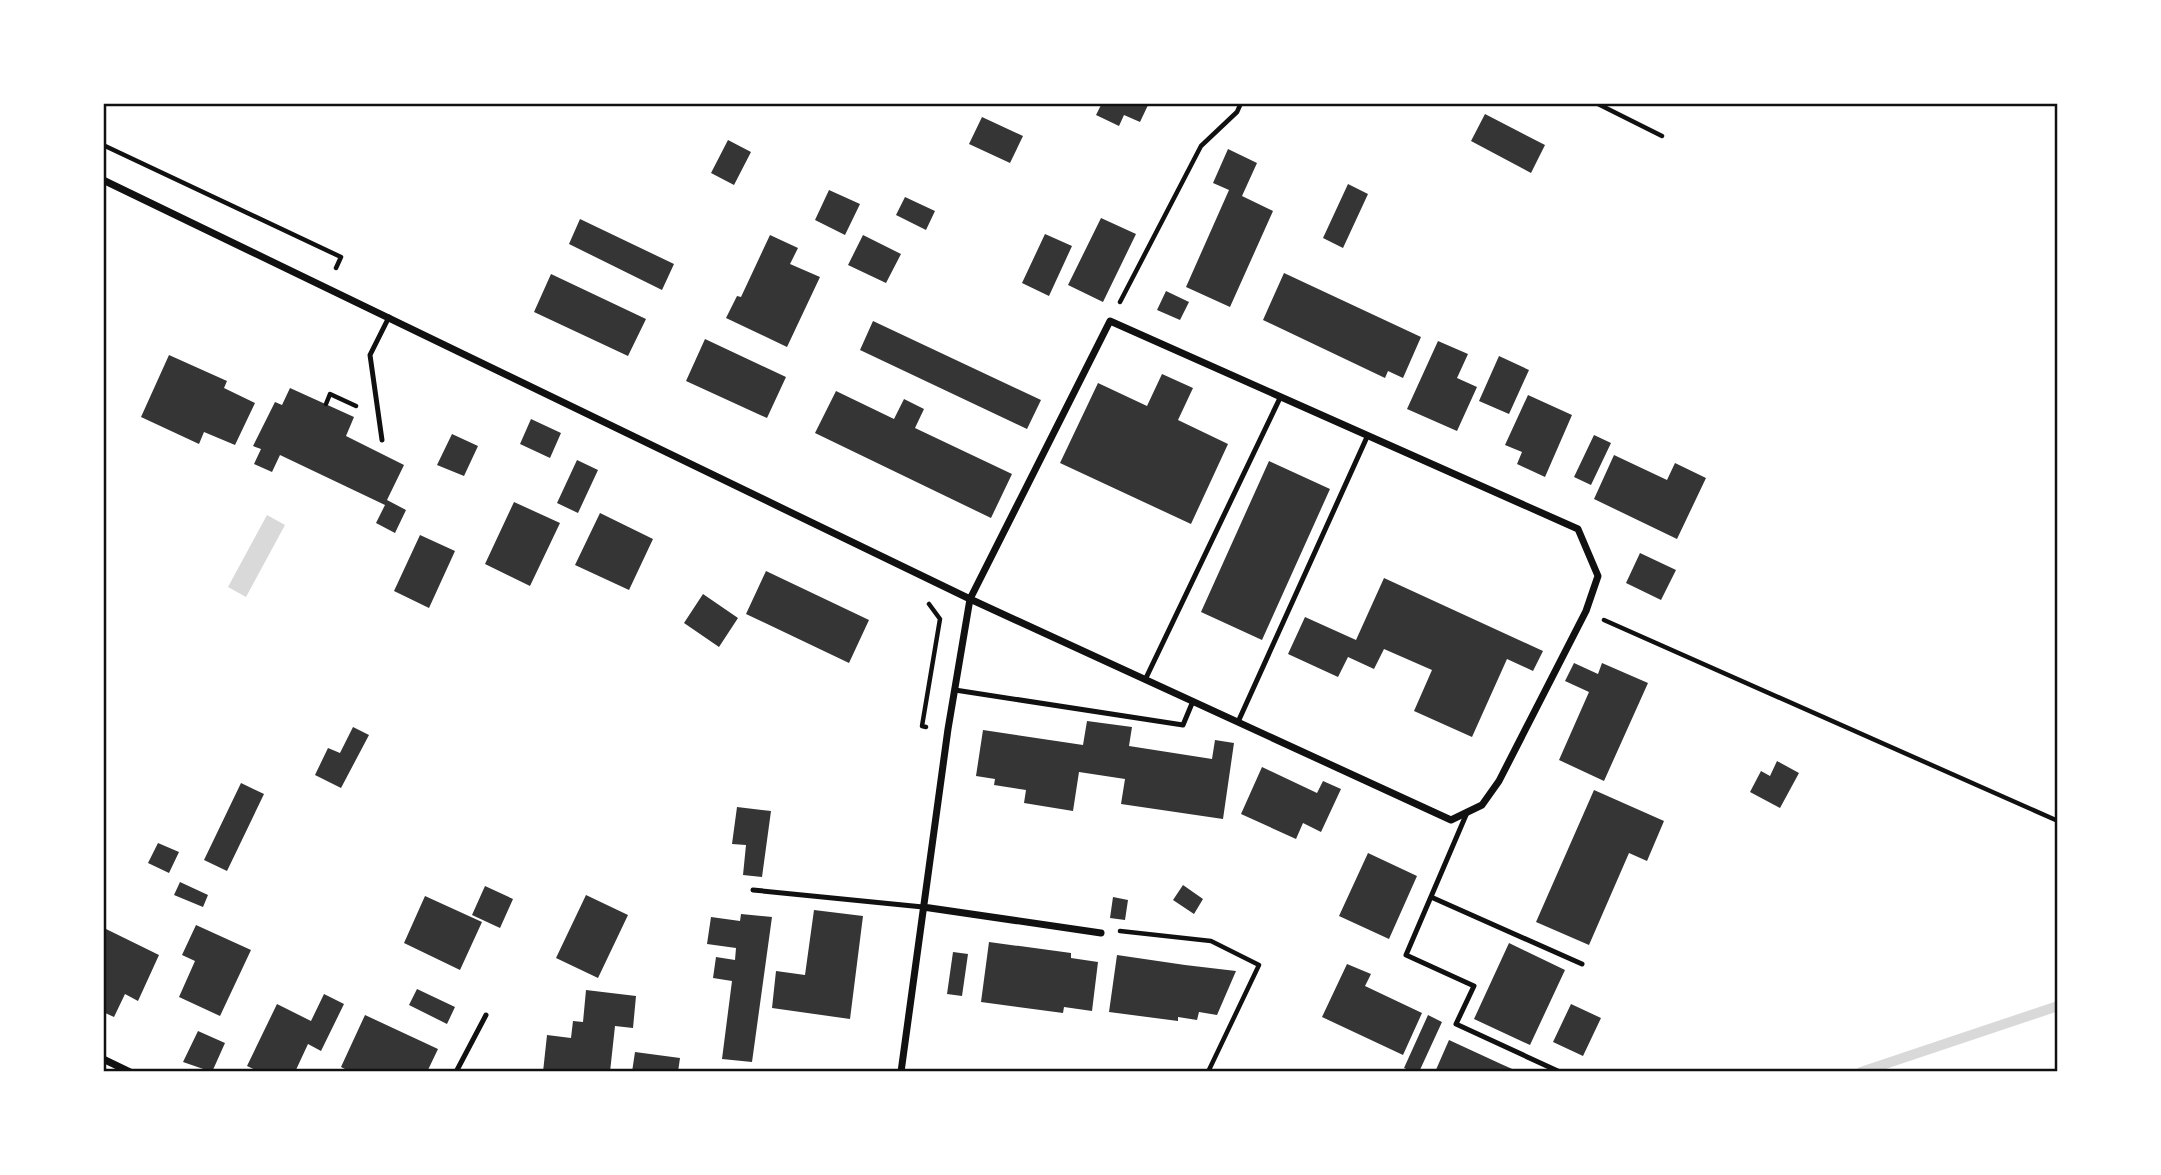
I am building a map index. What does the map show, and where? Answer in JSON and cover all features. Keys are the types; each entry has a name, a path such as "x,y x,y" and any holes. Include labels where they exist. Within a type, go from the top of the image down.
{"street":[{"path":"103,180 970,599 1451,820 1482,805 1499,781 1586,611 1598,576 1578,529 1110,321 970,599 901,1072"},
{"path":"923,907 1101,933"},
{"path":"103,1059 130,1072"}],"lane":[{"path":"382,440 370,355 389,317"},
{"path":"1145,680 1280,398"},
{"path":"1238,722 1367,437"},
{"path":"955,690 1183,725 1193,702"},
{"path":"1466,815 1406,955 1474,986 1456,1024 1560,1072"},
{"path":"753,890 923,907"},
{"path":"1431,897 1581,964"},
{"path":"456,1072 486,1015"}],"path":[{"path":"1110,321 1201,146 1237,112 1241,103"},
{"path":"1596,103 1662,136"},
{"path":"103,145 341,257"},
{"path":"326,404 330,394 379,417"},
{"path":"1586,611 2058,821"},
{"path":"1101,933 1118,930 1211,941 1259,965 1208,1072"}],"shaded area":[{"path":"267,515 285,525 246,597 228,587"}],"building":[{"path":"1102,103 1149,103 1140,122 1124,115 1119,126 1096,115"},
{"path":"1485,114 1545,145 1531,173 1471,141"},
{"path":"982,117 1023,136 1010,163 969,144"},
{"path":"728,140 751,152 734,185 711,173"},
{"path":"1228,149 1257,163 1242,196 1273,211 1230,307 1186,287 1229,190 1213,183"},
{"path":"1348,184 1368,194 1343,248 1323,238"},
{"path":"829,190 860,204 845,235 815,220"},
{"path":"905,197 935,211 926,230 896,215"},
{"path":"1101,218 1136,234 1103,302 1068,285"},
{"path":"580,219 674,264 662,290 569,244"},
{"path":"1045,234 1072,246 1049,296 1022,283"},
{"path":"770,235 798,248 790,264 820,277 787,347 726,318 737,296 741,297"},
{"path":"863,235 901,254 886,283 848,265"},
{"path":"1284,273 1421,337 1403,378 1388,371 1385,378 1263,320"},
{"path":"551,274 646,319 628,356 534,312"},
{"path":"1166,291 1189,302 1180,320 1157,310"},
{"path":"873,321 1041,400 1027,429 860,350"},
{"path":"705,339 786,377 767,418 686,381"},
{"path":"1438,341 1468,354 1457,378 1477,387 1457,431 1407,409"},
{"path":"169,355 227,381 224,388 255,403 235,445 204,432 199,444 141,417"},
{"path":"1499,356 1529,370 1509,414 1479,401"},
{"path":"1162,374 1193,388 1178,420 1228,444 1191,524 1060,463 1098,383 1147,406"},
{"path":"290,388 354,417 346,436 404,465 387,500 406,510 395,533 376,523 385,505 280,455 272,472 254,464 261,449 253,446 275,402 282,405"},
{"path":"836,391 894,419 904,399 924,409 915,428 1012,474 991,518 815,433"},
{"path":"1528,395 1572,415 1545,477 1517,464 1522,452 1505,445"},
{"path":"531,419 561,433 550,458 520,444"},
{"path":"452,434 478,446 464,476 437,465"},
{"path":"1594,435 1611,443 1591,485 1574,477"},
{"path":"1614,455 1667,480 1675,463 1706,478 1677,539 1594,499"},
{"path":"577,460 598,470 578,513 557,503"},
{"path":"1269,461 1330,489 1262,640 1201,612"},
{"path":"514,502 560,523 530,586 485,564"},
{"path":"600,513 653,539 629,590 575,565"},
{"path":"420,535 455,551 429,608 394,591"},
{"path":"1640,553 1676,570 1661,600 1626,583"},
{"path":"766,571 869,620 849,663 746,614"},
{"path":"1384,578 1543,651 1533,671 1507,659 1472,737 1414,711 1432,670 1384,649 1374,669 1348,657 1338,677 1288,654 1305,617 1356,640"},
{"path":"703,594 738,618 719,647 684,623"},
{"path":"1574,663 1598,674 1602,663 1648,683 1604,781 1559,760 1589,692 1565,681"},
{"path":"1087,721 1132,727 1129,746 1212,759 1215,740 1234,743 1223,819 1121,804 1125,779 1079,772 1073,811 1024,803 1026,790 994,785 995,779 976,776 983,730 1083,745"},
{"path":"353,727 369,735 341,788 315,775 328,748 340,753"},
{"path":"1777,761 1799,773 1780,808 1750,792 1761,771 1770,776"},
{"path":"1262,767 1317,793 1323,781 1341,789 1321,832 1303,823 1296,839 1241,814"},
{"path":"241,783 264,794 227,871 204,860"},
{"path":"1594,790 1664,821 1647,861 1629,853 1589,945 1536,922"},
{"path":"737,807 771,811 762,877 743,875 746,845 732,844"},
{"path":"158,843 179,852 169,873 148,863"},
{"path":"1368,853 1417,876 1389,939 1339,916"},
{"path":"180,882 208,895 203,907 174,895"},
{"path":"1183,885 1203,899 1194,914 1173,900"},
{"path":"485,886 513,899 500,928 472,915"},
{"path":"586,895 628,915 598,978 556,958"},
{"path":"425,896 482,922 460,970 404,943"},
{"path":"1113,897 1128,900 1125,920 1110,918"},
{"path":"814,910 863,916 850,1019 772,1008 776,971 805,975"},
{"path":"741,914 772,917 752,1062 722,1059 732,981 713,978 716,957 735,960 736,948 707,944 711,917 740,921"},
{"path":"196,925 251,950 220,1016 179,997 195,961 182,955"},
{"path":"106,929 159,955 138,1001 125,994 114,1017 103,1012 103,936"},
{"path":"989,942 1071,953 1071,958 1098,962 1092,1011 1064,1007 1063,1013 981,1002"},
{"path":"1509,943 1565,970 1530,1045 1474,1019"},
{"path":"953,952 968,954 962,996 947,994"},
{"path":"1117,955 1236,971 1217,1015 1199,1012 1197,1020 1178,1017 1178,1021 1109,1012"},
{"path":"1347,964 1371,974 1365,986 1422,1013 1403,1055 1322,1017"},
{"path":"417,989 455,1007 447,1024 409,1005"},
{"path":"586,990 636,996 633,1028 615,1026 610,1072 543,1072 547,1035 571,1038 573,1021 583,1022"},
{"path":"324,994 344,1004 321,1051 308,1044 295,1072 260,1072 247,1066 277,1004 311,1021"},
{"path":"1571,1004 1601,1018 1583,1056 1553,1042"},
{"path":"365,1015 438,1049 427,1072 351,1072 341,1067"},
{"path":"1428,1015 1442,1022 1419,1072 1413,1072 1404,1068"},
{"path":"198,1031 225,1043 212,1072 183,1062"},
{"path":"1449,1040 1501,1064 1519,1072 1435,1072"},
{"path":"635,1052 680,1058 678,1072 632,1072"}],"waterway":[{"path":"1861,1072 2058,1006"}]}
